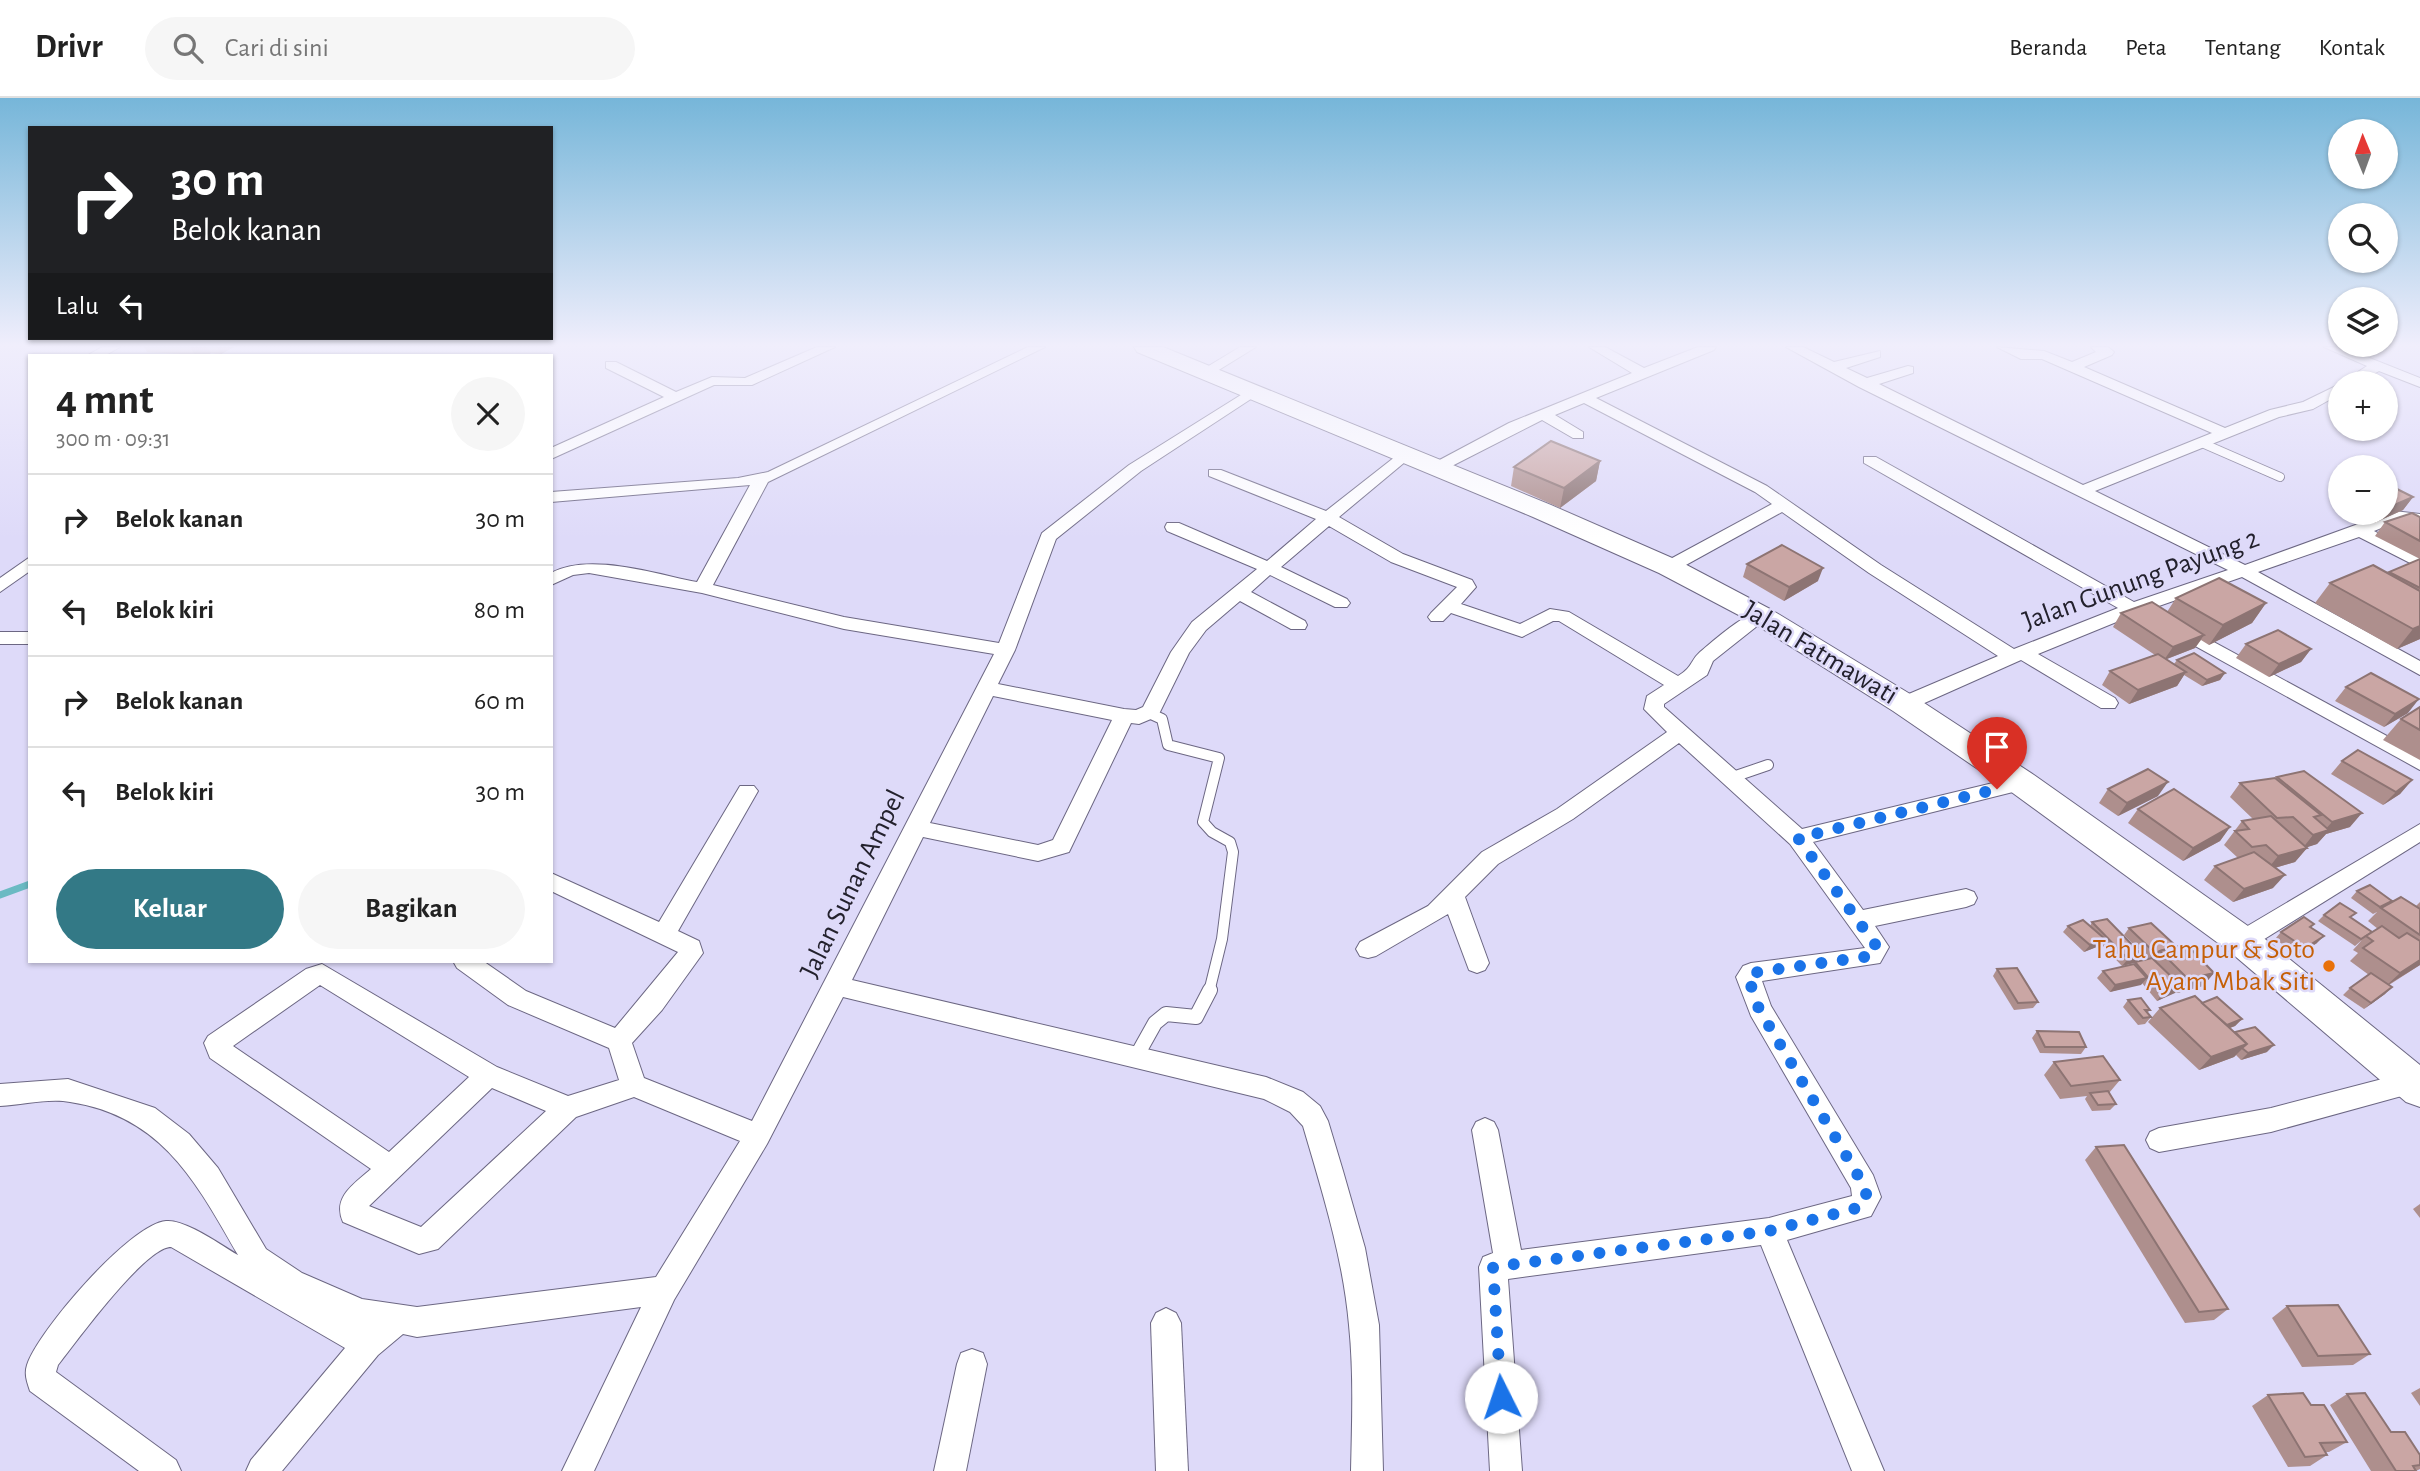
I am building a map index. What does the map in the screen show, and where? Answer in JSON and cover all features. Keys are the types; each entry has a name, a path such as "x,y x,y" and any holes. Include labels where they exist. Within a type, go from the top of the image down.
{"main road":[{"name":"Jalan Fatmawati","path":"1297,411 1438,467 1669,567 1760,615 1904,704 2022,783 2242,941 2416,1085"}],"street":[{"path":"553,453 644,411"},
{"path":"553,497 761,480 799,465 907,411"},
{"name":"Jalan Sunan Ampel","path":"578,1471 664,1290 758,1136 984,688 1006,650 1035,577 1042,550 1054,531 1135,468 1224,411"},
{"path":"1438,467 1550,411"},
{"path":"1610,411 1784,504 1875,569 2016,654 2108,703"},
{"path":"1920,411 2245,572 2420,670"},
{"path":"2174,411 2225,433"},
{"path":"2084,490 2284,411"},
{"path":"1542,414 1578,435"},
{"path":"984,688 1124,716 1149,713 1189,638 1237,592 1405,454"},
{"path":"1870,460 2420,763"},
{"path":"1215,472 1328,518 1397,558 1466,583 1467,587 1443,612 1518,629 1549,615 1563,616 1678,685"},
{"path":"702,588 748,509 761,480"},
{"path":"1669,567 1784,504"},
{"name":"Jalan Gunung Payung 2","path":"1904,704 2016,654 2136,608 2245,572 2400,515 2420,519"},
{"path":"1174,527 1268,567 1341,603"},
{"path":"2361,531 2420,562"},
{"path":"0,587 28,564"},
{"path":"553,579 569,570 589,568 702,588 844,623 1006,650"},
{"path":"1237,592 1298,625"},
{"path":"1506,1471 1493,1267 1769,1231 1861,1207 1867,1197 1863,1184 1759,1009 1748,977 1751,973 1872,956 1877,947 1798,838 1680,733 1653,705 1654,701 1700,671 1705,658 1760,615"},
{"path":"0,638 28,638"},
{"path":"915,828 1038,853 1054,850 1067,837 1124,716"},
{"path":"1368,949 1436,912 1454,897 1490,858 1565,814 1640,758 1680,733"},
{"path":"1798,838 2022,783"},
{"path":"665,933 747,791"},
{"path":"2242,941 2420,832"},
{"path":"553,882 688,945 691,953 653,1003 619,1041"},
{"path":"1454,897 1477,963"},
{"path":"1858,920 1966,898"},
{"path":"468,963 517,998 619,1041 634,1086"},
{"path":"391,1168 219,1050 217,1043 314,976 323,974 488,1075 567,1108"},
{"path":"836,986 1266,1088 1299,1103 1315,1121 1341,1218 1363,1323 1367,1393 1367,1471"},
{"path":"488,1075 354,1202 353,1213 419,1241 428,1240 567,1108 634,1086 758,1136"},
{"path":"2159,1140 2271,1120 2416,1085"},
{"path":"0,1095 68,1090 146,1115 180,1142 208,1177 256,1259 304,1288 361,1313 396,1321 430,1320 664,1290"},
{"path":"1485,1129 1509,1263"},
{"path":"1769,1231 1868,1471"},
{"path":"165,1471 41,1380 41,1368 47,1354 125,1264 151,1240 165,1233 174,1234 367,1344"},
{"path":"262,1471 367,1344 396,1321"},
{"path":"1166,1323 1172,1471"},
{"path":"950,1471 972,1364"}],"lane":[{"path":"2202,443 2280,477"},
{"path":"1136,1057 1155,1023 1166,1014 1196,1017 1206,1007 1220,946 1233,852 1230,842 1212,832 1203,821 1219,758 1168,745 1162,719 1149,713"},
{"path":"1730,778 1768,765"}],"building":[{"path":"1551,441 1600,461 1564,488 1514,467"},
{"path":"2398,490 2413,497 2398,503"},
{"path":"2412,513 2420,517 2420,541 2391,525 2398,525 2398,518"},
{"path":"1782,545 1823,568 1789,587 1747,564"},
{"path":"2420,559 2420,588 2389,572"},
{"path":"2373,565 2420,591 2420,626 2413,629 2330,583"},
{"path":"2219,578 2266,603 2223,625 2176,598"},
{"path":"2152,602 2204,635 2173,647 2121,613"},
{"path":"2278,630 2311,649 2279,664 2246,644"},
{"path":"2194,653 2225,673 2207,680 2177,660"},
{"path":"2158,654 2186,672 2138,690 2110,671"},
{"path":"2371,673 2419,699 2395,714 2346,687"},
{"path":"2420,707 2420,730 2401,719"},
{"path":"2358,750 2412,780 2396,792 2342,761"},
{"path":"2148,769 2168,782 2127,803 2108,789"},
{"path":"2304,771 2362,813 2332,822 2277,777"},
{"path":"2275,778 2321,815 2314,817 2329,830 2313,835 2293,817 2277,818 2240,783"},
{"path":"2174,789 2230,827 2193,848 2138,809"},
{"path":"2271,816 2307,848 2278,856 2266,845 2252,847 2235,831 2249,829 2242,821"},
{"path":"2254,852 2285,875 2244,889 2215,866"},
{"path":"2370,885 2392,901 2380,907 2357,891"},
{"path":"2401,897 2420,909 2420,935 2381,908"},
{"path":"2340,903 2356,913 2350,917 2372,932 2361,939 2324,915"},
{"path":"2304,917 2314,924 2310,927 2324,936 2305,948 2281,932"},
{"path":"2107,919 2142,955 2128,959 2092,922"},
{"path":"2083,920 2105,939 2090,945 2068,926"},
{"path":"2151,923 2176,946 2156,954 2129,928"},
{"path":"2382,926 2399,938 2407,933 2420,941 2420,960 2400,973 2363,948 2373,941 2366,936"},
{"path":"2186,944 2214,973 2188,979 2160,951"},
{"path":"2152,958 2181,986 2162,994 2135,962"},
{"path":"2134,964 2147,978 2115,985 2103,971"},
{"path":"2017,968 2038,1002 2018,1003 1997,969"},
{"path":"2371,973 2392,987 2371,1003 2350,988"},
{"path":"2195,996 2247,1044 2211,1057 2160,1008"},
{"path":"2217,997 2242,1019 2227,1025 2202,1003"},
{"path":"2141,998 2150,1010 2145,1010 2151,1017 2143,1018 2128,1000"},
{"path":"2255,1027 2274,1045 2248,1053 2242,1048 2247,1044 2235,1032"},
{"path":"2037,1031 2079,1032 2086,1047 2045,1047"},
{"path":"2103,1056 2120,1080 2071,1086 2054,1062"},
{"path":"2108,1091 2116,1104 2098,1105 2090,1093"},
{"path":"2124,1145 2228,1309 2199,1312 2096,1147"},
{"path":"2338,1305 2370,1354 2318,1356 2287,1306"},
{"path":"2303,1393 2311,1405 2324,1405 2347,1442 2320,1443 2327,1455 2305,1457 2268,1395"},
{"path":"2365,1393 2391,1432 2405,1432 2420,1455 2420,1465 2413,1466 2416,1471 2396,1471 2347,1394"}],"waterway":[{"path":"0,895 28,885"}],"place":[{"name":"Tahu Campur & Soto Ayam Mbak Siti","path":"2329,966"}],"route":[{"path":"1501,1397 1493,1267 1498,1264 1769,1231 1861,1207 1867,1197 1863,1184 1759,1009 1748,977 1751,973 1872,956 1876,953 1877,947 1798,838 1997,789"}]}
